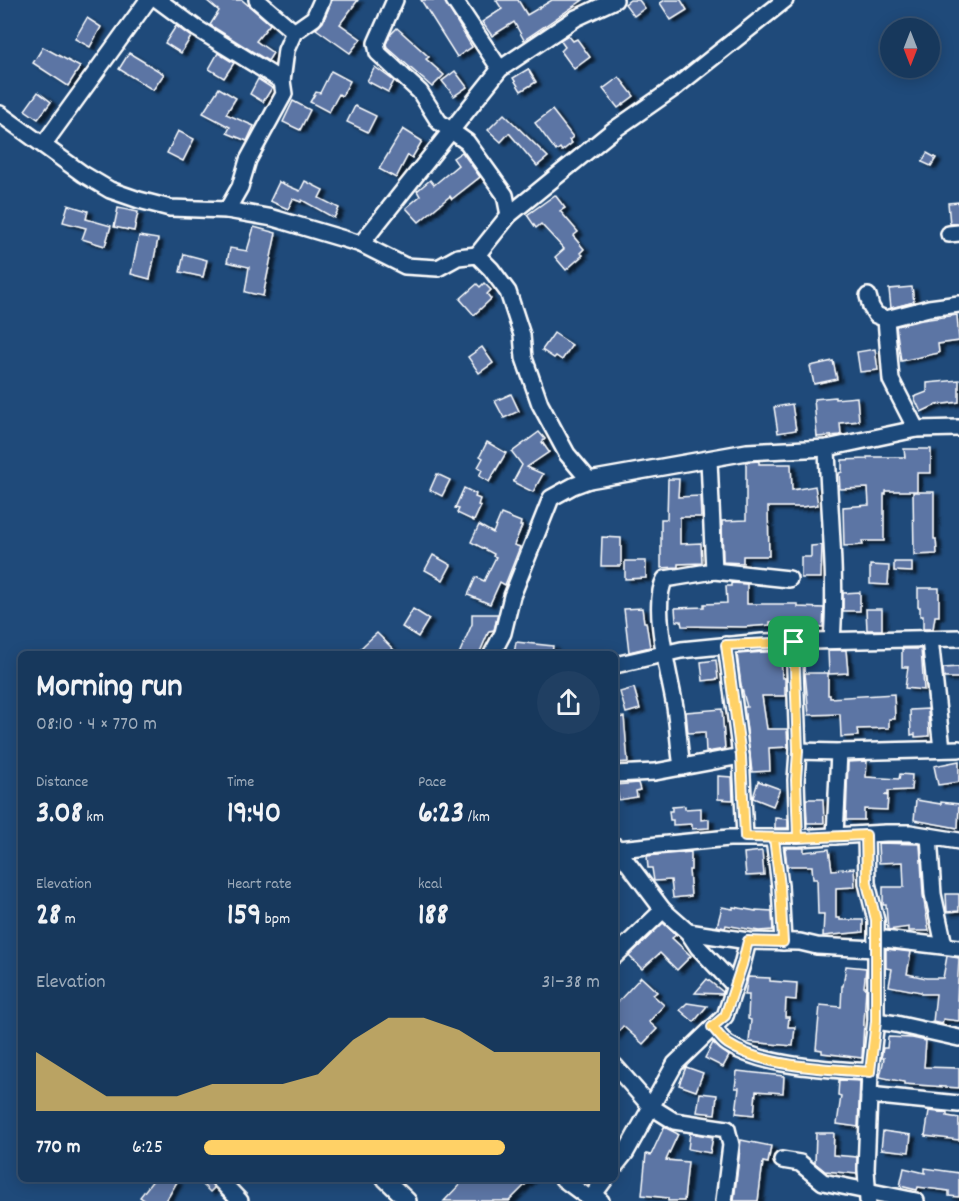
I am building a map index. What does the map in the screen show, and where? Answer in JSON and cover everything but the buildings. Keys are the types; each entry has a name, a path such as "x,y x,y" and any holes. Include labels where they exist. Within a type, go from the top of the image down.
{"street":[{"path":"43,145 148,0"},
{"path":"158,0 196,28 282,81"},
{"path":"257,0 294,32"},
{"path":"227,210 240,187 248,160 284,94 282,81 286,50 294,32 314,18 322,0"},
{"path":"395,0 376,44 378,53 420,92 438,122 466,142 505,195 509,215"},
{"path":"454,0 500,69"},
{"path":"362,244 500,69 576,18 615,0"},
{"path":"0,114 82,174 110,190 170,208 227,210 273,218 362,244 405,266 438,268 458,257 477,255 509,215 611,132 677,86 784,0"},
{"path":"477,255 508,292 522,335 524,358 540,404 567,454 589,480"},
{"path":"868,296 876,315 886,319 929,308 959,304"},
{"path":"886,319 891,380 916,429"},
{"path":"494,651 503,633 512,596 552,498 573,486 589,480 747,452 827,448 916,429 959,428"},
{"path":"827,448 834,559 832,640"},
{"path":"709,460 714,571"},
{"path":"682,767 675,707 664,654 659,603 660,587 665,579 714,571 789,579"},
{"path":"618,664 681,650 726,645 832,640 959,638"},
{"path":"930,639 942,749"},
{"path":"794,642 798,838"},
{"path":"726,645 741,756 745,837"},
{"path":"798,751 839,753 959,749"},
{"path":"835,836 839,753"},
{"path":"618,774 655,772 741,756"},
{"path":"618,847 745,837 798,838 910,833 959,841"},
{"path":"866,835 867,883 876,920 876,1021 870,1072 866,1169 868,1196"},
{"path":"688,932 748,941 952,947 933,894 929,836"},
{"path":"774,838 780,886 783,942"},
{"path":"618,850 663,910 688,932 698,947 734,985"},
{"path":"618,953 663,910"},
{"path":"618,1162 626,1152 675,1064 725,1016 748,941"},
{"path":"876,1021 896,1023 959,1038"},
{"path":"712,1027 727,1044 749,1054 811,1067 870,1072"},
{"path":"618,1069 650,1106 674,1121 727,1130 731,1145 724,1201"},
{"path":"869,1095 959,1104"},
{"path":"782,1161 800,1163 823,1182 868,1196 916,1201"},
{"path":"222,1182 240,1201"},
{"path":"389,1182 408,1201"},
{"path":"567,1182 594,1200 603,1182"}],"route":[{"path":"794,642 726,645 741,756 745,837 798,838 866,835 867,883 876,920 876,1021 870,1072 811,1067 749,1054 727,1044 712,1027 725,1016 748,941 783,942 780,886 774,838 798,838 794,642"}]}
